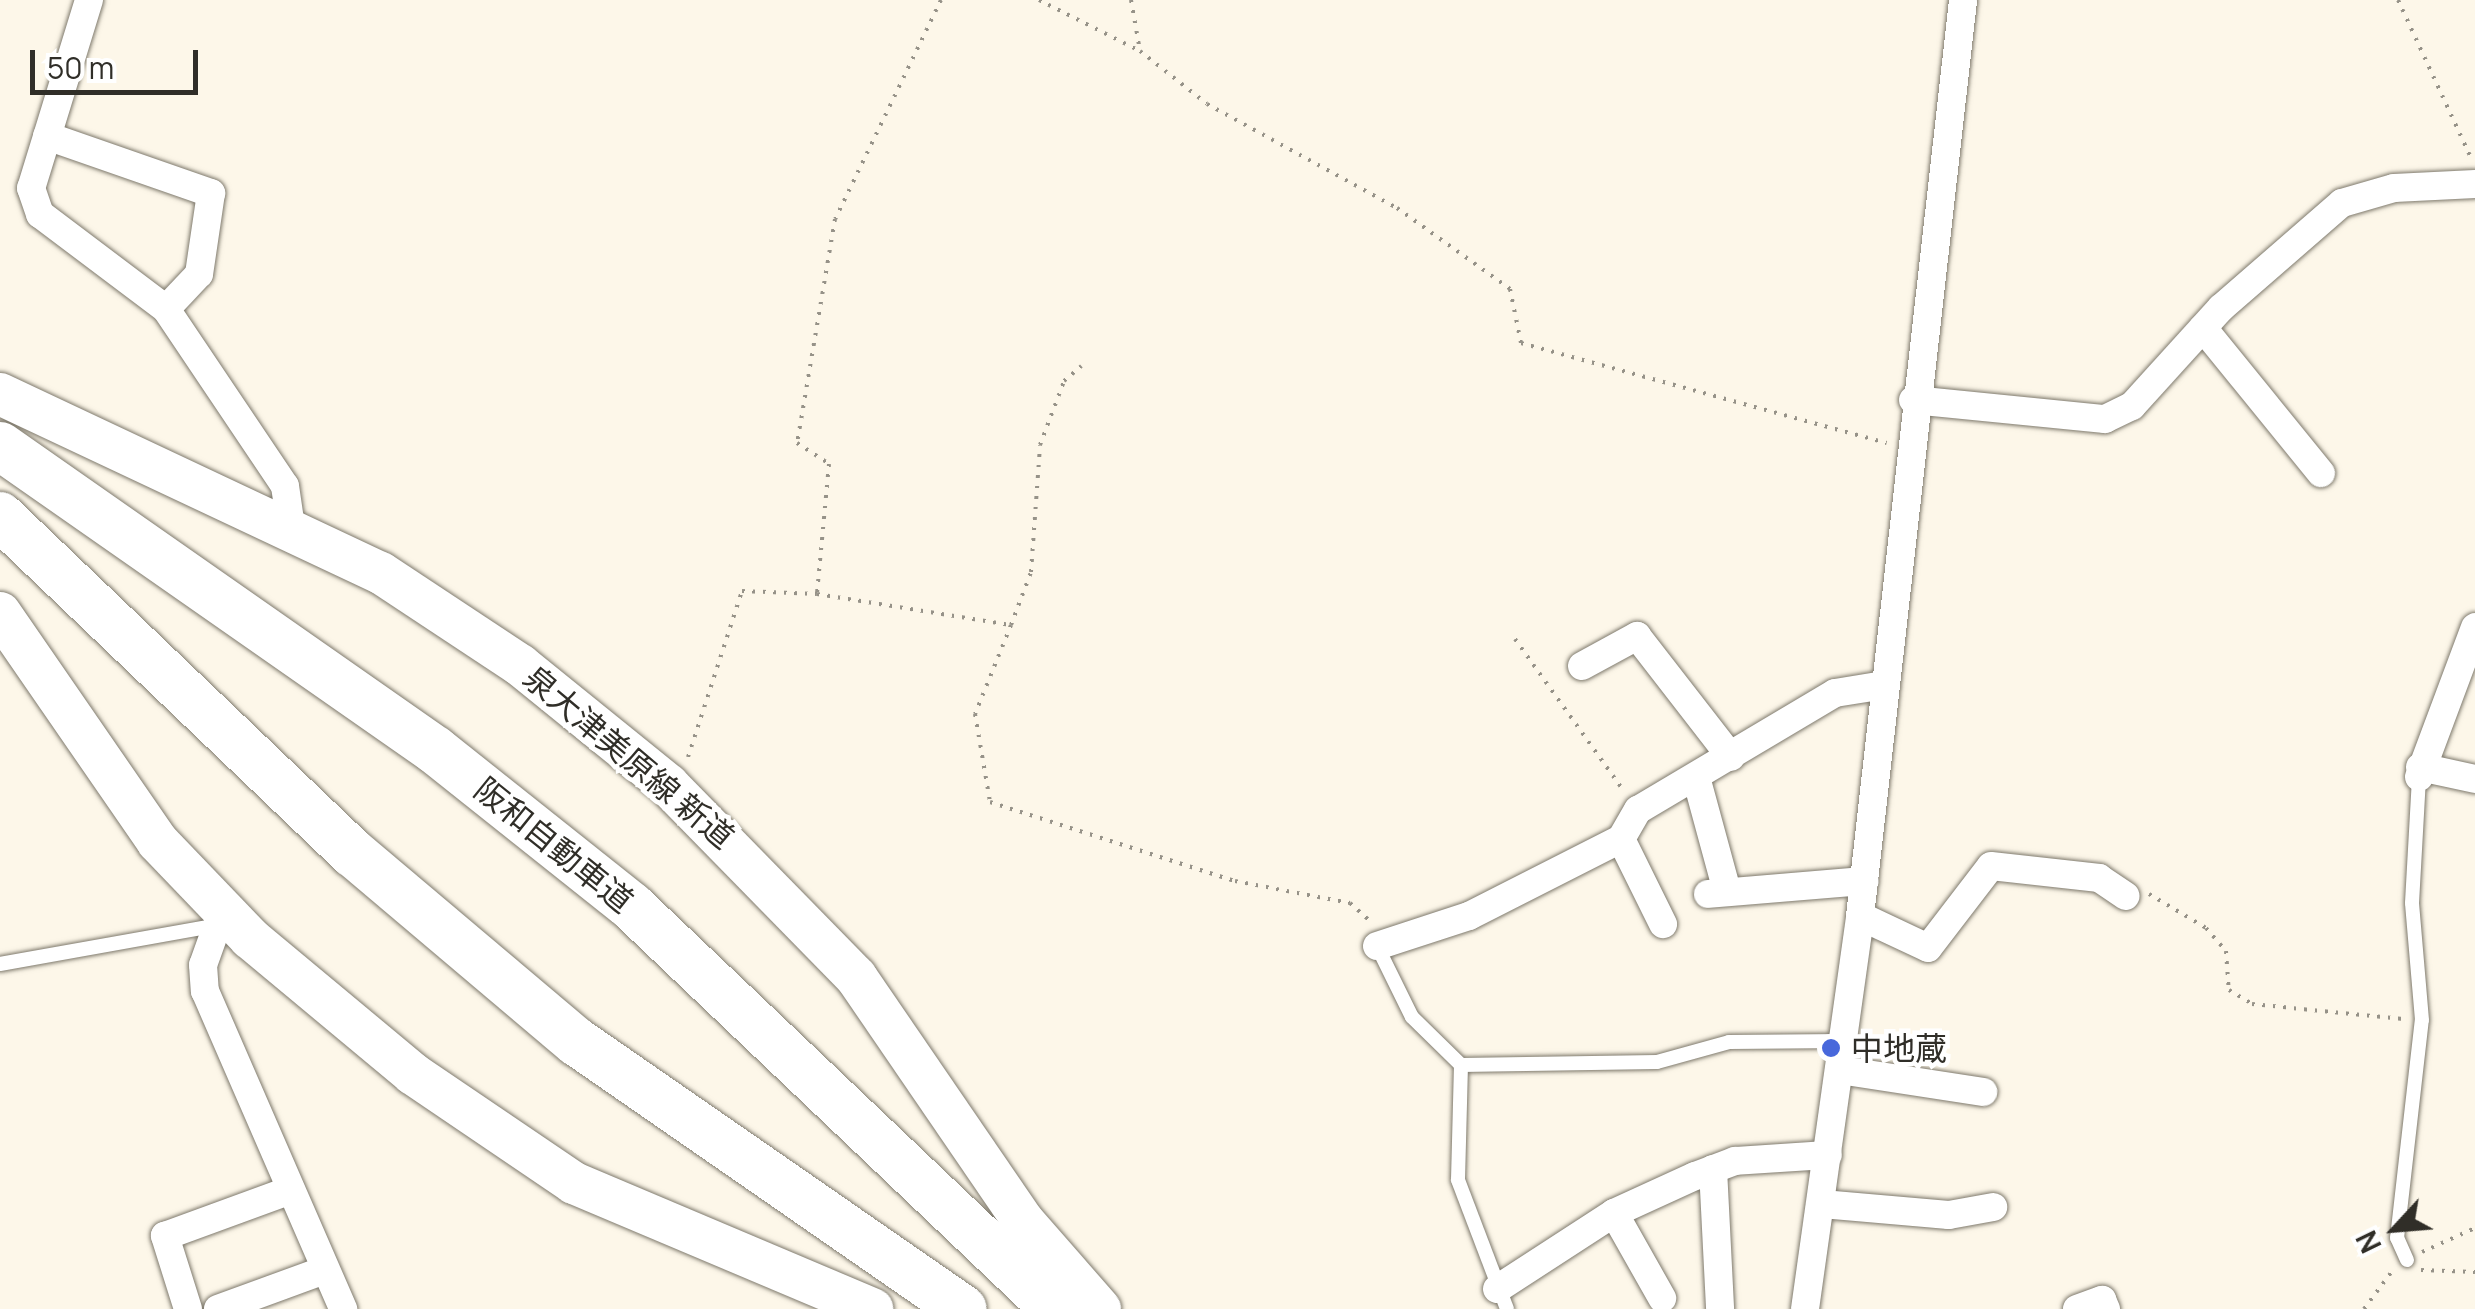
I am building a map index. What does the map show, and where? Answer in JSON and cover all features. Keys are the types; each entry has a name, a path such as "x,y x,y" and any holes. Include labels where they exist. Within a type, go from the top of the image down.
{"highway":[{"name":"阪和自動車道","path":"0,446 435,750 631,906 1054,1309"},
{"path":"0,516 353,854 577,1042 962,1309"}],"main road":[{"name":"泉大津美原線 新道","path":"0,394 291,526 456,620 668,785 856,977 1023,1221 1100,1309"},
{"path":"0,612 114,784 218,919 487,1130 646,1216 873,1309"}],"street":[{"path":"89,0 31,188 40,214 166,309 285,486 291,526"},
{"path":"1805,1309 1860,916 1906,448 1963,0"},
{"path":"47,136 211,193 199,274 166,309"},
{"path":"1913,400 2105,419 2132,406 2203,328 2342,202 2394,188 2475,184"},
{"path":"2203,328 2321,473"},
{"path":"2475,627 2420,772 2475,779"},
{"path":"1582,666 1638,636 1731,757"},
{"path":"1377,946 1469,916 1620,839 1638,810 1836,692 1885,686"},
{"path":"1696,777 1717,892 1864,881"},
{"path":"1620,839 1663,924"},
{"path":"1860,916 1928,948 1991,866 2099,878 2126,896"},
{"path":"218,919 205,991 322,1271 343,1309"},
{"path":"1840,1070 1983,1092"},
{"path":"1502,1299 1614,1213 1713,1169 1828,1155"},
{"path":"1713,1169 1720,1309"},
{"path":"188,1309 165,1236 288,1191"},
{"path":"1822,1204 1949,1214 1992,1206"},
{"path":"1614,1213 1662,1298"},
{"path":"218,1309 322,1271"},
{"path":"2077,1309 2102,1300 2106,1309"}],"lane":[{"path":"2407,1260 2397,1238 2422,1020 2412,904 2420,772"},
{"path":"0,964 218,919"},
{"path":"1377,946 1412,1017 1462,1065 1657,1062 1729,1042 1844,1041"},
{"path":"1462,1065 1458,1180 1502,1299"}],"path":[{"path":"817,594 829,464 797,443 835,220 941,0"},
{"path":"1038,0 1140,51 1207,104 1397,208 1510,289 1521,343 1906,448"},
{"path":"1131,0 1140,51"},
{"path":"2398,0 2475,166"},
{"path":"1082,366 1064,380 1040,445 1031,572 975,714 990,802 1234,881 1350,903 1370,918 1377,946"},
{"path":"668,785 694,749 742,591 817,594 1011,625"},
{"path":"1516,639 1638,810"},
{"path":"2099,878 2155,896 2206,928 2226,951 2228,990 2252,1004 2422,1020"},
{"path":"2407,1260 2426,1272 2475,1272"}],"place":[{"name":"中地蔵","path":"1831,1048"}]}
